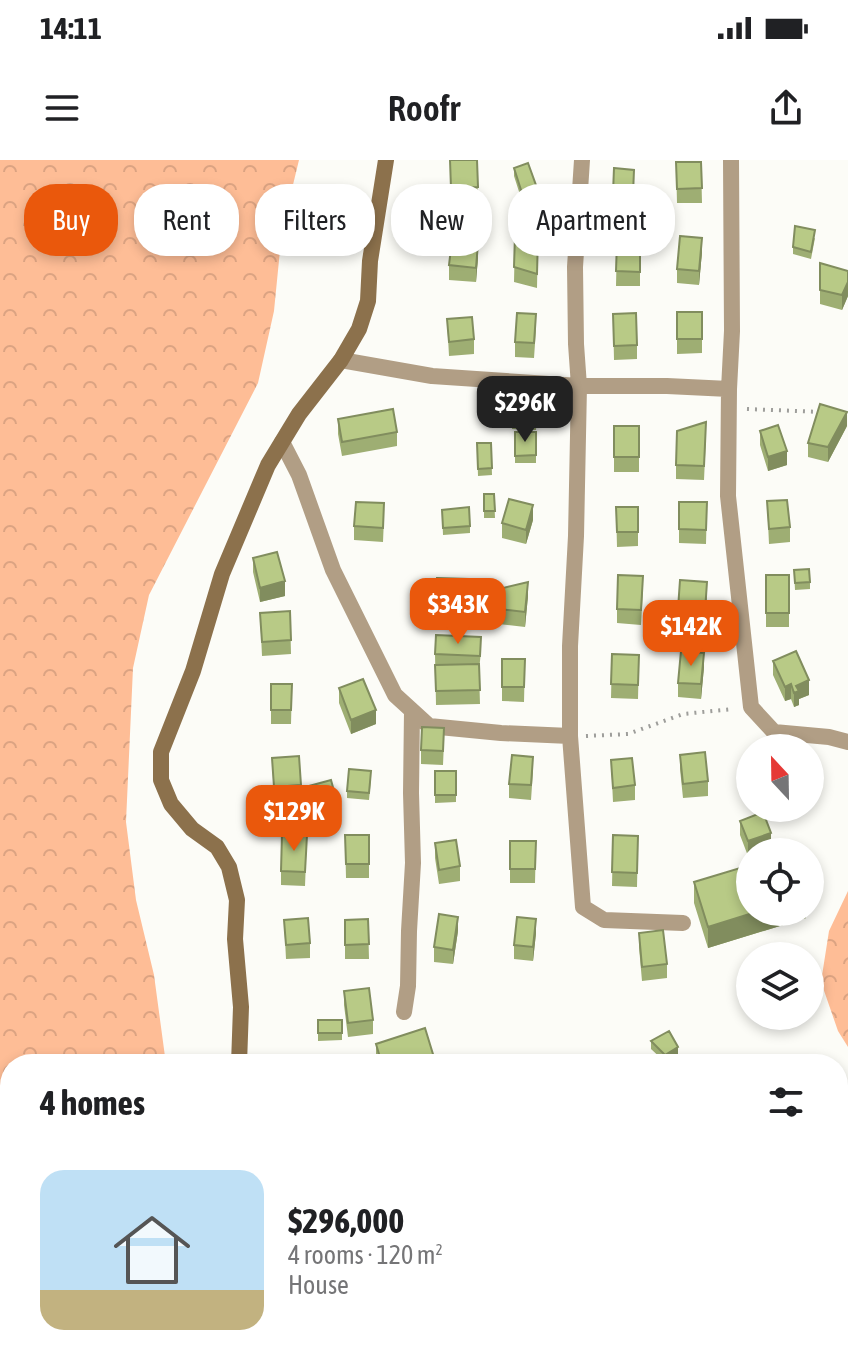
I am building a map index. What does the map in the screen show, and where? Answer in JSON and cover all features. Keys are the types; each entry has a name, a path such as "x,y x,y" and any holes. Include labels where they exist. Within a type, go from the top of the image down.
{"main road":[{"path":"239,1054 241,1007 235,939 237,900 229,867 217,847 192,829 171,804 161,780 161,752 193,671 222,574 268,465 299,414 341,360 359,329 368,301 370,261 386,160"}],"street":[{"path":"582,160 575,267 579,386 570,736 583,907 604,920 683,923"},
{"path":"731,160 732,331 728,496 751,707 774,732 829,737 848,742"},
{"path":"341,360 432,376 579,386 729,389"},
{"path":"282,442 299,475 333,570 395,695 429,726 570,736"},
{"path":"404,1012 408,986 413,863 412,711"}],"path":[{"path":"729,409 835,412"},
{"path":"570,736 628,734 683,714 751,707"}],"green space":[{"path":"0,160 299,160 293,184 255,184 255,256 279,256 274,311 258,383 149,595 133,668 126,822 136,900 154,975 165,1054 0,1054"},
{"path":"848,891 848,1047 838,1031 824,991 829,931"}],"building":[{"path":"450,160 477,160 478,184 451,184"},
{"path":"676,162 701,162 702,188 677,189"},
{"path":"528,163 536,184 519,184 514,168"},
{"path":"614,168 634,170 633,184 613,184"},
{"path":"795,226 815,230 811,252 793,247"},
{"path":"680,236 702,238 699,271 677,269"},
{"path":"450,256 477,256 476,268 449,265"},
{"path":"514,256 537,256 537,274 514,267"},
{"path":"616,256 640,256 640,272 616,271"},
{"path":"820,263 848,271 848,282 842,295 820,290"},
{"path":"677,312 702,312 702,339 677,339"},
{"path":"517,313 536,314 534,343 515,342"},
{"path":"636,313 637,345 614,346 613,314"},
{"path":"472,317 474,339 449,342 447,319"},
{"path":"513,384 538,386 536,416 512,415"},
{"path":"820,404 847,412 828,447 808,443"},
{"path":"393,409 397,432 342,442 338,419"},
{"path":"706,422 704,466 676,465 677,431"},
{"path":"778,425 787,451 768,457 760,431"},
{"path":"614,426 639,426 639,457 614,457"},
{"path":"515,432 536,432 536,455 515,456"},
{"path":"477,443 491,443 492,468 478,469"},
{"path":"484,494 494,494 495,511 484,511"},
{"path":"509,499 533,505 526,530 502,523"},
{"path":"787,500 790,527 769,529 767,501"},
{"path":"356,502 384,503 383,528 354,526"},
{"path":"679,502 707,502 706,530 679,529"},
{"path":"469,507 470,526 443,528 442,510"},
{"path":"616,507 638,507 638,532 617,532"},
{"path":"277,552 285,581 260,588 253,558"},
{"path":"809,569 810,582 795,583 794,570"},
{"path":"618,575 643,576 641,610 617,609"},
{"path":"766,575 789,575 789,613 766,613"},
{"path":"437,578 468,579 467,608 437,608"},
{"path":"680,580 707,582 705,611 678,609"},
{"path":"528,582 525,612 498,609 499,589"},
{"path":"290,611 291,640 262,642 260,613"},
{"path":"436,635 481,637 480,656 435,654"},
{"path":"681,651 704,653 701,684 678,683"},
{"path":"796,651 809,680 796,686 799,691 794,693 791,684 785,687 773,661"},
{"path":"612,654 639,655 638,685 611,684"},
{"path":"502,659 525,659 524,687 502,687"},
{"path":"479,664 480,690 436,691 435,665"},
{"path":"363,679 376,710 351,720 339,688"},
{"path":"271,684 292,684 291,710 271,710"},
{"path":"422,727 444,728 443,751 421,750"},
{"path":"705,752 708,781 683,784 680,755"},
{"path":"512,755 533,757 531,785 509,784"},
{"path":"299,756 301,785 274,787 272,758"},
{"path":"632,758 635,785 613,788 611,760"},
{"path":"349,769 371,771 369,793 347,791"},
{"path":"435,771 456,771 456,795 435,795"},
{"path":"331,780 337,802 315,808 309,786"},
{"path":"740,822 767,822 771,833 747,838"},
{"path":"282,834 307,835 305,872 281,871"},
{"path":"345,835 369,835 369,864 346,864"},
{"path":"613,835 638,836 637,873 612,872"},
{"path":"456,840 460,866 439,870 435,843"},
{"path":"510,841 536,841 535,869 510,869"},
{"path":"736,869 736,918 708,927 694,882"},
{"path":"439,914 458,917 453,950 434,947"},
{"path":"517,917 536,919 533,947 514,945"},
{"path":"308,918 310,943 286,945 284,920"},
{"path":"368,919 369,944 345,945 345,920"},
{"path":"663,930 667,964 642,967 639,933"},
{"path":"369,988 373,1020 348,1023 344,991"},
{"path":"318,1020 342,1020 342,1033 318,1033"},
{"path":"425,1028 433,1054 379,1054 376,1044"},
{"path":"669,1031 678,1047 664,1054 651,1041"}]}
